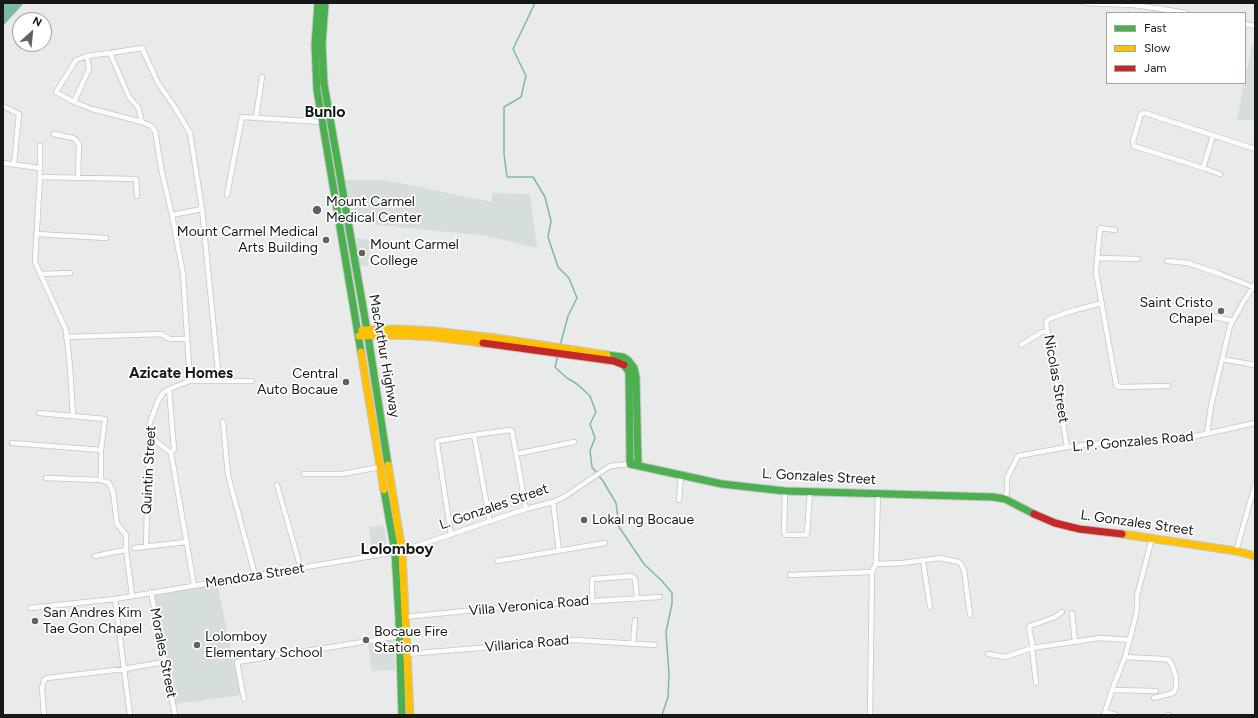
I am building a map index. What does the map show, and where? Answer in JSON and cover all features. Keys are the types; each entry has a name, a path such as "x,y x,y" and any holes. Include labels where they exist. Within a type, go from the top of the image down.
{"main road":[{"name":"MacArthur Highway","path":"318,3 315,45 317,90 327,121 368,333 402,551 404,654 402,715"},
{"name":"MacArthur Highway","path":"325,3 322,45 327,121 358,333 395,552 403,617 400,636 404,654 410,715"},
{"path":"358,333 434,336 623,357 628,360 634,368 636,377 634,464"},
{"name":"L. Gonzales Street","path":"634,464 722,484 785,491 993,497 1005,499 1055,523 1079,529 1152,538 1236,551 1255,556"}],"street":[{"path":"1084,3 1133,5 1180,12"},
{"path":"190,381 186,339 183,274 172,215 162,173 155,131 151,126 142,122 74,102 56,92 76,60 88,56 142,48 158,83 174,106 190,134 202,209 218,381"},
{"path":"110,53 129,97 138,107 142,122"},
{"path":"74,102 89,69 88,56"},
{"path":"256,117 262,77"},
{"path":"3,106 19,114 14,164"},
{"path":"1220,174 1134,146 1133,141 1140,116 1144,113 1255,149"},
{"path":"227,195 242,117 327,121"},
{"path":"54,134 73,138 79,145 78,178"},
{"path":"1203,168 1213,136"},
{"path":"40,145 40,176 35,262 66,330 73,416"},
{"path":"3,162 40,168"},
{"path":"40,176 136,179 137,196"},
{"path":"172,215 202,209"},
{"path":"1115,230 1100,228 1096,272 1116,385 1120,387 1168,386"},
{"path":"36,234 106,238"},
{"path":"1097,258 1138,259"},
{"path":"1167,261 1188,263 1254,286"},
{"path":"41,274 70,273"},
{"name":"L. P. Gonzales Road","path":"1005,499 1008,478 1018,456 1067,447 1188,438 1207,434 1211,406 1232,321 1254,286"},
{"name":"Nicolas Street","path":"1067,447 1046,322 1049,319 1075,310 1102,303"},
{"path":"1176,320 1215,317 1232,321"},
{"path":"1020,345 1042,332 1048,331"},
{"path":"66,337 161,334 170,339 186,339"},
{"path":"1222,359 1255,365"},
{"path":"194,585 172,453 174,449 169,388 190,381 252,381"},
{"name":"Quintin Street","path":"146,546 150,422 158,401 169,388"},
{"path":"39,413 104,419 101,450 101,480"},
{"path":"223,422 228,475 255,575"},
{"path":"1207,434 1255,423"},
{"path":"451,536 437,442 439,440 511,430 513,432 526,509"},
{"path":"149,431 157,442 172,453"},
{"path":"474,435 490,522"},
{"path":"516,454 574,442"},
{"path":"12,443 101,450"},
{"name":"L. Gonzales Street","path":"395,552 451,536 526,509 553,502 564,497 610,466 634,464"},
{"path":"304,474 342,474 380,467"},
{"path":"679,500 681,475"},
{"path":"46,478 101,480 109,483 113,492 117,524 126,535 126,550 132,595"},
{"path":"277,485 301,569"},
{"path":"1236,551 1255,485"},
{"path":"785,491 784,533 786,536 806,534 810,492"},
{"path":"870,715 872,572 876,564 878,493"},
{"path":"553,502 559,551"},
{"path":"1116,715 1105,713 1124,657 1136,615 1137,596 1152,538"},
{"path":"134,548 186,542"},
{"path":"497,561 605,543"},
{"path":"95,556 126,550"},
{"name":"Mendoza Street","path":"30,608 115,599 255,575 301,569 395,552"},
{"path":"876,564 903,563 940,558 955,561 961,564 964,570 970,615"},
{"path":"923,561 930,607"},
{"path":"790,575 872,572"},
{"path":"592,600 593,579 632,576 634,579 637,599"},
{"name":"Morales Street","path":"151,592 175,715"},
{"name":"Villa Veronica Road","path":"403,617 592,600 660,597"},
{"path":"115,599 130,715"},
{"path":"1036,684 1028,628 1055,617 1062,612"},
{"path":"1072,613 1074,642"},
{"path":"633,644 635,620"},
{"path":"244,698 236,662 400,636"},
{"path":"988,654 1005,657 1032,648 1100,638 1129,640"},
{"name":"Villarica Road","path":"404,654 575,640 655,645"},
{"path":"1124,657 1169,660 1176,677 1176,688 1173,693 1154,698"},
{"path":"44,715 42,688 44,680 47,678 124,669 164,662"},
{"path":"1112,690 1156,691"}],"shaded area":[{"path":"3,3 24,3 16,12 12,12 12,16 3,26"},
{"path":"1252,44 1255,45 1255,120 1237,120 1244,84 1246,84 1246,74"},
{"path":"345,180 384,180 492,202 492,193 530,194 537,248 487,236 350,222"},
{"name":"Mount Carmel College","path":"352,238 370,240 368,266 356,266"},
{"path":"384,525 387,547 372,550 369,527"},
{"name":"Lolomboy Elementary School","path":"217,584 241,695 175,704 153,595"},
{"path":"395,640 395,670 372,671 368,645"}],"waterway":[{"path":"535,3 513,49 526,76 521,97 504,107 504,154 507,177 533,177 545,197 551,221 548,237 558,267 569,278 577,298 568,316 560,346"},
{"path":"558,355 555,367 590,396 596,412 590,424 595,438 590,451 592,467 603,481 616,503 619,527 644,564 672,593 672,604 666,632 669,674 668,697 662,715"}],"traffic: fast":[{"path":"318,3 315,45 317,90 361,352"},
{"path":"325,3 322,45 324,84 368,336 388,465"},
{"path":"607,355 623,357 628,360 634,368 636,377 638,465"},
{"path":"624,365 629,372 630,464 722,484 785,491 993,497 1005,499 1034,514"},
{"path":"384,490 395,552 402,715"}],"traffic: slow":[{"path":"362,330 400,329 434,331 496,338 607,355"},
{"path":"359,336 400,335 434,337 483,343"},
{"path":"361,352 384,490"},
{"path":"388,465 402,551 410,715"},
{"path":"1122,534 1236,551 1255,556"}],"traffic: jam":[{"path":"483,343 614,361 624,365"},
{"path":"1034,514 1055,523 1079,529 1122,534"}],"place":[{"name":"Mount Carmel Medical Center","path":"317,210"},
{"name":"Mount Carmel Medical Arts Building","path":"326,240"},
{"name":"Mount Carmel College","path":"362,253"},
{"name":"Saint Cristo Chapel","path":"1221,311"},
{"name":"Central Auto Bocaue","path":"346,382"},
{"name":"Lokal ng Bocaue","path":"584,520"},
{"name":"San Andres Kim Tae Gon Chapel","path":"35,621"},
{"name":"Bocaue Fire Station","path":"366,640"},
{"name":"Lolomboy Elementary School","path":"197,645"}],"district":[{"name":"Bunlo","path":"325,112"},
{"name":"Azicate Homes","path":"181,374"},
{"name":"Lolomboy","path":"397,549"}]}
